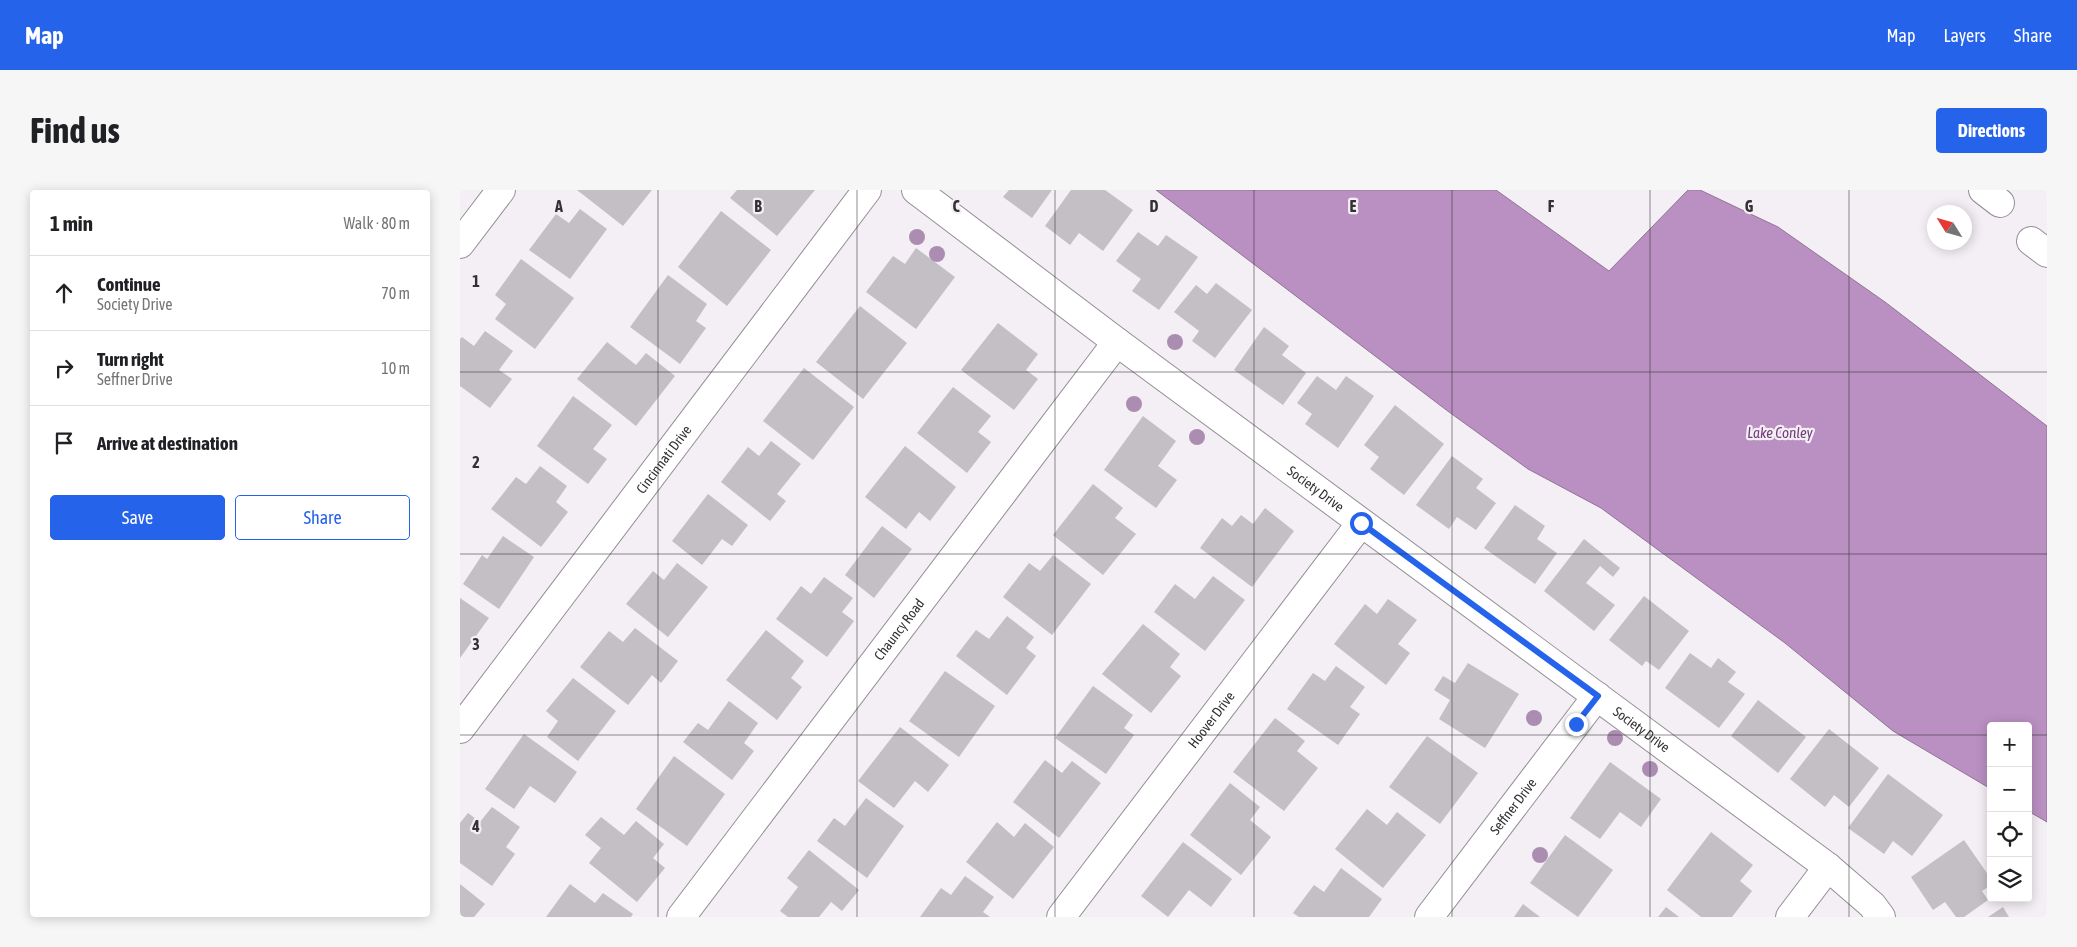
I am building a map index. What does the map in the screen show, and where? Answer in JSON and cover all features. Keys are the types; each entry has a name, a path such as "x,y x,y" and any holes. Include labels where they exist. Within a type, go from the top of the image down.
{"street":[{"path":"460,244 501,190"},
{"name":"Cincinnati Drive","path":"460,729 867,190"},
{"name":"Society Drive","path":"916,190 1117,342 1828,867 1872,905 1881,917"},
{"name":"Chauncy Road","path":"681,917 1117,342"},
{"name":"Hoover Drive","path":"1061,917 1361,523"},
{"name":"Seffner Drive","path":"1429,917 1598,696"},
{"path":"1790,917 1828,867"}],"water":[{"name":"Lake Conley","path":"1156,190 1496,190 1609,271 1688,190 1700,190 1778,227 1885,302 2047,426 2047,822 2032,813 2032,722 1987,722 1987,787 1893,731 1785,643 1601,508 1528,469 1449,412"}],"building":[{"path":"577,190 652,190 623,226"},
{"path":"737,190 815,190 777,236 730,198"},
{"path":"1009,190 1052,190 1032,218 1003,197"},
{"path":"1071,190 1105,190 1133,210 1103,251 1079,233 1070,245 1045,226"},
{"path":"580,209 607,229 570,279 529,250 556,214 569,223"},
{"path":"721,211 771,250 727,306 678,267"},
{"path":"1138,232 1158,246 1166,235 1198,257 1159,310 1132,291 1141,279 1116,261"},
{"path":"916,248 955,277 916,329 866,292 893,256 905,264"},
{"path":"521,259 574,298 535,349 495,319 506,304 495,295"},
{"path":"668,275 707,304 696,321 706,328 680,364 630,327"},
{"path":"1216,283 1252,310 1215,358 1192,341 1199,331 1174,312 1196,285 1207,294"},
{"path":"860,306 907,343 863,399 816,362"},
{"path":"998,323 1038,354 1026,370 1038,379 1014,410 961,370"},
{"path":"1264,327 1289,346 1282,355 1306,373 1283,405 1234,370"},
{"path":"485,331 513,351 499,370 512,379 490,408 460,386 460,339 462,337 474,346"},
{"path":"607,342 636,365 646,353 675,376 636,426 577,379"},
{"path":"804,368 854,407 813,460 763,421"},
{"path":"1317,376 1336,390 1346,376 1374,396 1338,448 1305,424 1312,414 1297,403"},
{"path":"953,387 991,416 978,432 991,442 967,473 917,433"},
{"path":"573,396 612,425 593,449 607,459 588,484 537,446"},
{"path":"1395,405 1444,444 1404,495 1370,469 1379,457 1364,445"},
{"path":"1143,416 1176,441 1158,466 1177,480 1156,508 1104,470"},
{"path":"771,441 801,464 777,494 786,501 770,521 721,482 748,447 759,456"},
{"path":"905,446 956,487 930,521 919,512 906,529 865,497"},
{"path":"1452,456 1483,479 1476,488 1496,503 1476,530 1457,517 1449,529 1416,505"},
{"path":"540,466 567,486 556,502 568,512 541,547 491,509 516,477 526,484"},
{"path":"1093,484 1123,508 1115,518 1136,534 1103,575 1053,535"},
{"path":"708,494 748,525 732,546 722,539 702,565 672,541"},
{"path":"1515,505 1545,526 1537,539 1557,553 1535,584 1484,548"},
{"path":"1265,508 1294,531 1252,587 1200,548 1222,518 1232,526 1241,515 1253,524"},
{"path":"882,526 912,549 874,598 845,575"},
{"path":"503,536 534,557 499,609 463,584 482,555 487,559"},
{"path":"1584,539 1620,568 1613,577 1600,566 1586,583 1615,605 1594,631 1544,591"},
{"path":"1053,555 1091,584 1052,635 1003,597 1029,563 1040,571"},
{"path":"677,563 708,587 668,637 626,604 653,571 664,580"},
{"path":"1213,576 1245,600 1205,651 1154,612 1175,584 1195,599"},
{"path":"824,577 853,598 842,612 854,621 827,657 776,619 801,586 811,594"},
{"path":"1644,596 1689,631 1659,670 1646,661 1642,666 1609,640"},
{"path":"460,598 489,618 460,658"},
{"path":"1388,599 1417,620 1398,644 1410,653 1386,685 1334,644 1365,604 1377,614"},
{"path":"1007,616 1034,637 1026,648 1036,656 1007,695 956,656 976,630 989,639"},
{"path":"1143,624 1180,654 1170,667 1181,676 1151,713 1102,674"},
{"path":"635,628 678,661 661,683 652,675 628,705 580,667 609,631 623,642"},
{"path":"766,630 804,661 791,678 802,687 777,720 726,680"},
{"path":"1690,653 1711,668 1718,658 1736,672 1728,682 1745,694 1719,728 1665,688"},
{"path":"1468,663 1519,694 1485,748 1439,719 1450,700 1434,690 1443,676 1455,683"},
{"path":"1336,666 1365,687 1350,707 1360,714 1338,745 1287,709 1313,673 1325,681"},
{"path":"945,671 995,706 959,757 909,721"},
{"path":"573,678 616,711 578,761 547,737 558,721 546,711"},
{"path":"1093,686 1133,715 1124,728 1134,735 1106,774 1055,738"},
{"path":"1758,700 1806,737 1778,773 1731,736"},
{"path":"729,701 758,723 744,743 754,751 732,780 683,742 698,723 708,730"},
{"path":"1275,718 1305,741 1297,751 1318,768 1284,811 1233,772"},
{"path":"900,727 949,765 928,792 915,781 894,808 858,781"},
{"path":"1829,729 1879,768 1849,807 1834,795 1825,807 1790,779"},
{"path":"524,734 577,772 555,803 530,786 514,809 485,789"},
{"path":"1427,736 1478,773 1440,824 1389,787"},
{"path":"674,756 725,794 687,846 636,809"},
{"path":"1045,760 1062,773 1072,761 1101,783 1059,838 1013,802"},
{"path":"1610,762 1661,799 1641,827 1620,812 1600,839 1570,818"},
{"path":"1888,774 1943,815 1912,856 1893,841 1884,854 1848,828"},
{"path":"1230,783 1260,807 1250,820 1271,837 1241,875 1190,835"},
{"path":"866,798 904,826 867,878 817,841 834,818 845,826"},
{"path":"492,807 520,827 506,847 515,854 492,886 460,863 460,823 468,813 480,822"},
{"path":"1367,809 1387,825 1397,812 1426,835 1383,888 1335,849"},
{"path":"601,817 624,835 636,821 664,844 653,858 665,868 637,902 589,863 601,848 585,835"},
{"path":"997,822 1014,837 1025,823 1054,847 1013,899 966,862"},
{"path":"1711,832 1753,865 1740,881 1752,891 1732,917 1701,917 1667,890"},
{"path":"1565,835 1613,870 1578,917 1530,883"},
{"path":"1964,840 1987,873 1987,888 1982,891 1987,901 1964,917 1956,917 1945,902 1933,910 1911,877"},
{"path":"1183,842 1232,879 1211,907 1189,890 1168,917 1141,896"},
{"path":"809,850 859,890 842,911 831,902 819,917 788,917 780,911 798,887 787,878"},
{"path":"1341,868 1382,899 1369,917 1299,917 1293,913 1314,885 1324,892"},
{"path":"965,876 994,897 983,912 990,917 920,917 941,888 951,895"},
{"path":"460,884 485,904 474,917 460,917"},
{"path":"570,884 595,903 603,893 633,914 631,917 546,917"},
{"path":"1523,904 1540,917 1514,917"},
{"path":"1666,907 1679,917 1658,917"},
{"path":"2003,907 2009,917 1988,917"}],"route":[{"path":"1361,523 1598,696 1576,724"}]}
